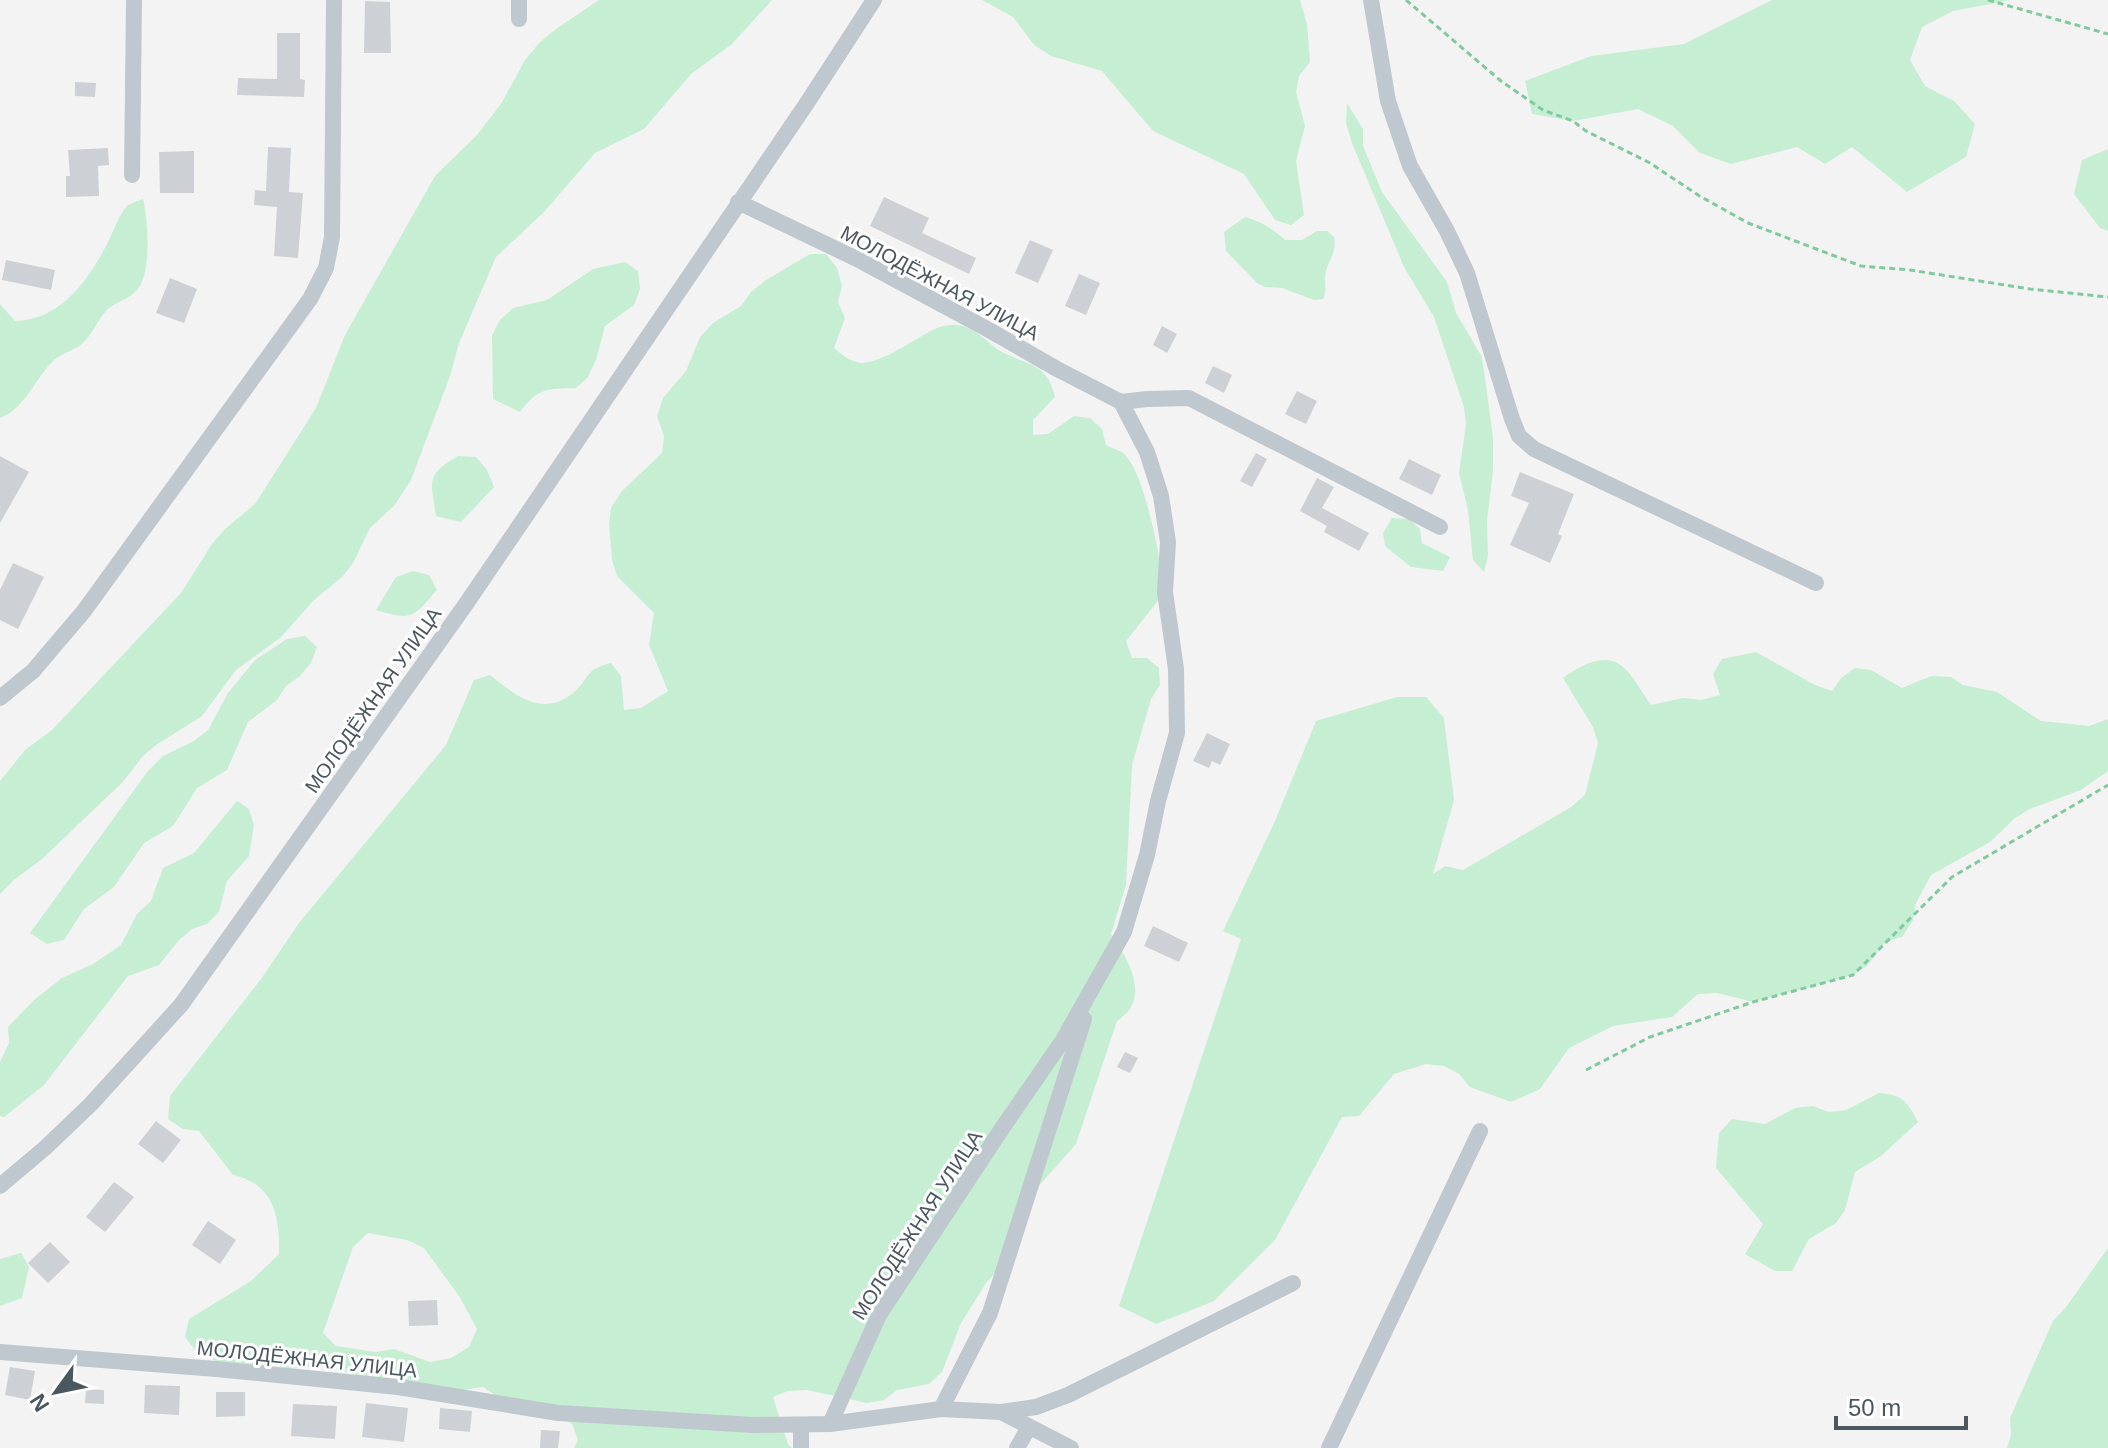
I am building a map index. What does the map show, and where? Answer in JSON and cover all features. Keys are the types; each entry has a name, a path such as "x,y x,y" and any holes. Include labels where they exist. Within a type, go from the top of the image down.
{"street":[{"path":"132,175 134,0"},
{"path":"0,698 33,671 84,611 310,299 326,268 332,237 334,173 334,0"},
{"path":"519,0 519,19"},
{"name":"МОЛОДЁЖНАЯ УЛИЦА","path":"0,1186 91,1104 181,1005 466,604 874,0"},
{"path":"1371,0 1388,101 1401,140 1410,166 1467,273 1494,367 1519,436 1534,449 1816,583"},
{"name":"МОЛОДЁЖНАЯ УЛИЦА","path":"0,1352 398,1387 558,1413 753,1425 830,1424 879,1315 1063,1040 1124,932 1147,855 1177,733 1176,669 1165,592 1168,542 1161,496 1147,452 1121,402 857,259 738,202"},
{"path":"1121,402 1189,398 1440,527"},
{"path":"941,1409 990,1313 1095,983"},
{"path":"1329,1448 1480,1131"},
{"path":"830,1424 941,1409 1001,1412 1036,1407 1068,1395 1293,1283"},
{"path":"1001,1412 1071,1448"},
{"path":"801,1425 801,1448"},
{"path":"1017,1448 1029,1427"}],"path":[{"path":"1406,0 1501,81 1543,110 1573,121 1586,131 1650,163 1748,223 1861,266 2108,297"},
{"path":"1988,0 2108,34"},
{"path":"1586,1070 1650,1037 1753,1002 1853,975 1952,877 2108,785"}],"green space":[{"path":"599,0 772,0 732,44 691,74 644,129 595,153 544,212 496,257 459,343 450,376 411,480 394,506 370,528 353,563 342,577 314,600 280,638 236,670 202,716 143,756 122,783 0,894 0,781 25,750 52,730 181,593 212,544 255,504 316,408 345,335 435,176 476,136 501,104 525,60 540,42"},
{"path":"982,0 1300,0 1307,24 1310,62 1299,76 1296,92 1305,126 1296,161 1304,215 1291,225 1275,220 1244,174 1153,131 1102,71 1051,56 1034,45 1013,17"},
{"path":"1772,0 2011,0 1953,11 1922,27 1910,60 1925,86 1954,101 1975,124 1966,157 1907,192 1852,147 1825,164 1797,147 1731,164 1700,153 1673,126 1638,109 1573,121 1532,114 1525,81 1591,56 1684,44"},
{"path":"1347,103 1363,129 1363,146 1382,192 1447,282 1456,313 1482,357 1493,437 1487,521 1488,556 1484,572 1473,560 1468,510 1459,473 1466,424 1464,407 1434,317 1404,267 1352,143 1346,123"},
{"path":"2108,149 2108,231 2100,228 2074,194 2082,160"},
{"path":"143,199 148,242 141,284 134,293 107,310 82,344 54,360 24,400 0,418 0,304 15,321 32,319 60,305 93,269 126,207"},
{"path":"1245,217 1267,226 1285,240 1302,240 1317,231 1327,231 1334,237 1335,246 1326,271 1323,299 1314,300 1282,288 1265,287 1257,283 1226,251 1224,232"},
{"path":"810,254 826,254 837,268 842,286 838,302 845,318 834,348 860,363 885,356 941,327 956,325 971,329 1001,351 1039,369 1048,379 1055,397 1033,420 1033,435 1048,434 1074,416 1090,418 1102,429 1106,445 1123,453 1131,463 1145,497 1165,592 1126,641 1132,658 1147,658 1159,668 1160,685 1151,699 1132,765 1126,885 1111,934 1131,969 1135,989 1131,1007 1117,1021 1076,1144 1030,1196 1010,1257 986,1283 961,1323 942,1372 929,1384 897,1390 884,1400 867,1403 807,1390 788,1391 773,1397 792,1448 574,1448 578,1440 572,1424 558,1413 515,1408 483,1387 449,1392 397,1378 361,1376 326,1366 289,1369 272,1364 241,1370 225,1366 195,1350 185,1337 189,1319 251,1281 279,1254 276,1215 266,1194 247,1179 233,1175 199,1131 183,1129 168,1119 170,1096 261,979 299,923 446,745 474,680 490,675 529,701 550,704 573,693 588,675 611,663 621,676 624,710 641,708 668,691 649,645 654,613 617,576 612,560 611,508 622,491 662,453 664,436 657,416 663,398 686,371 700,337 713,323 741,306 751,292","holes":["368,1233 407,1240 424,1248 459,1296 477,1329 469,1347 451,1358 430,1362 394,1349 376,1352 336,1346 323,1333 353,1247"]},
{"path":"625,262 638,271 640,289 634,305 605,326 588,377 576,388 551,389 538,394 520,412 493,399 492,335 500,320 513,308 547,300 593,269"},
{"path":"458,456 476,457 487,470 494,487 461,522 436,516 432,487 440,468"},
{"path":"1392,518 1409,519 1420,529 1422,543 1450,557 1443,571 1411,567 1385,546 1383,533"},
{"path":"413,571 429,575 437,590 422,606 405,616 376,610 396,577"},
{"path":"305,636 317,647 311,663 286,686 277,700 248,722 227,770 197,788 173,826 144,843 114,887 84,909 64,940 47,944 30,933 148,771 163,756 194,741 208,730 228,693 255,660 287,639"},
{"path":"1756,652 1815,685 1832,691 1841,678 1855,668 1871,670 1902,688 1931,676 1951,677 1963,685 1997,692 2041,721 2089,726 2108,719 2108,771 2081,790 2030,809 2015,818 1990,842 1931,875 1916,903 1913,920 1902,937 1886,941 1867,966 1853,975 1753,1002 1717,993 1698,994 1672,1017 1613,1026 1569,1048 1540,1089 1511,1102 1470,1087 1459,1074 1444,1066 1426,1064 1394,1074 1359,1116 1342,1117 1275,1240 1214,1301 1156,1324 1119,1306 1241,939 1223,931 1275,821 1316,721 1397,697 1426,697 1444,718 1454,800 1433,874 1445,866 1463,870 1571,807 1585,795 1598,743 1593,727 1563,678 1584,665 1608,660 1627,670 1651,705 1683,698 1701,700 1720,695 1713,674 1722,659"},
{"path":"237,801 249,809 254,825 249,856 227,881 219,912 207,924 192,929 179,940 159,965 128,976 44,1085 4,1117 0,1116 0,1062 9,1043 8,1027 34,1000 62,978 93,964 121,945 137,914 151,901 163,868 194,853"},
{"path":"1879,1093 1903,1100 1918,1122 1881,1156 1855,1172 1845,1210 1836,1223 1809,1239 1792,1271 1775,1271 1745,1254 1763,1224 1716,1168 1719,1133 1732,1119 1765,1124 1795,1108 1813,1106 1829,1112 1846,1110"},
{"path":"2108,1248 2108,1448 2007,1448 2011,1435 2010,1418 2053,1321"},
{"path":"21,1253 29,1267 22,1298 0,1306 0,1259"}],"building":[{"path":"365,1 390,2 391,53 364,53"},
{"path":"277,33 300,33 300,79 305,80 304,97 237,95 238,78 277,79"},
{"path":"75,82 96,83 95,97 75,96"},
{"path":"268,147 291,148 289,192 303,193 298,258 274,256 277,207 254,205 255,190 266,191"},
{"path":"108,148 109,165 98,166 99,196 66,197 66,176 70,176 68,150"},
{"path":"194,151 194,193 160,193 159,152"},
{"path":"884,197 929,218 922,233 976,258 969,274 870,226"},
{"path":"1030,240 1053,250 1038,283 1015,273"},
{"path":"6,260 55,270 51,290 2,280"},
{"path":"1079,274 1100,283 1086,315 1065,306"},
{"path":"170,278 197,289 184,323 156,313"},
{"path":"1162,326 1177,334 1167,353 1153,345"},
{"path":"1213,366 1232,375 1224,393 1205,383"},
{"path":"1297,391 1317,401 1306,424 1285,414"},
{"path":"1256,453 1267,459 1252,487 1240,481"},
{"path":"0,456 29,472 0,523"},
{"path":"1409,459 1441,475 1432,495 1399,479"},
{"path":"1520,472 1574,494 1558,534 1562,536 1550,563 1510,545 1529,503 1511,496"},
{"path":"1317,478 1334,487 1322,508 1369,533 1359,551 1324,532 1327,526 1300,511"},
{"path":"13,563 44,577 18,629 0,620 0,590"},
{"path":"1207,733 1230,744 1220,765 1212,761 1209,768 1193,761"},
{"path":"1153,926 1188,943 1179,962 1144,946"},
{"path":"1125,1052 1138,1058 1130,1073 1117,1067"},
{"path":"156,1121 181,1140 163,1163 138,1144"},
{"path":"114,1182 134,1197 105,1232 86,1217"},
{"path":"208,1221 236,1240 220,1264 192,1245"},
{"path":"50,1242 70,1262 48,1283 28,1263"},
{"path":"437,1300 438,1325 409,1326 408,1301"},
{"path":"10,1367 35,1371 30,1400 5,1395"},
{"path":"145,1385 180,1386 179,1415 144,1413"},
{"path":"86,1389 104,1390 104,1404 85,1403"},
{"path":"216,1392 245,1392 245,1416 216,1417"},
{"path":"366,1403 408,1408 404,1442 362,1437"},
{"path":"293,1404 337,1406 335,1439 291,1436"},
{"path":"440,1408 472,1411 470,1432 439,1429"},
{"path":"541,1430 560,1431 558,1448 540,1448"}]}
